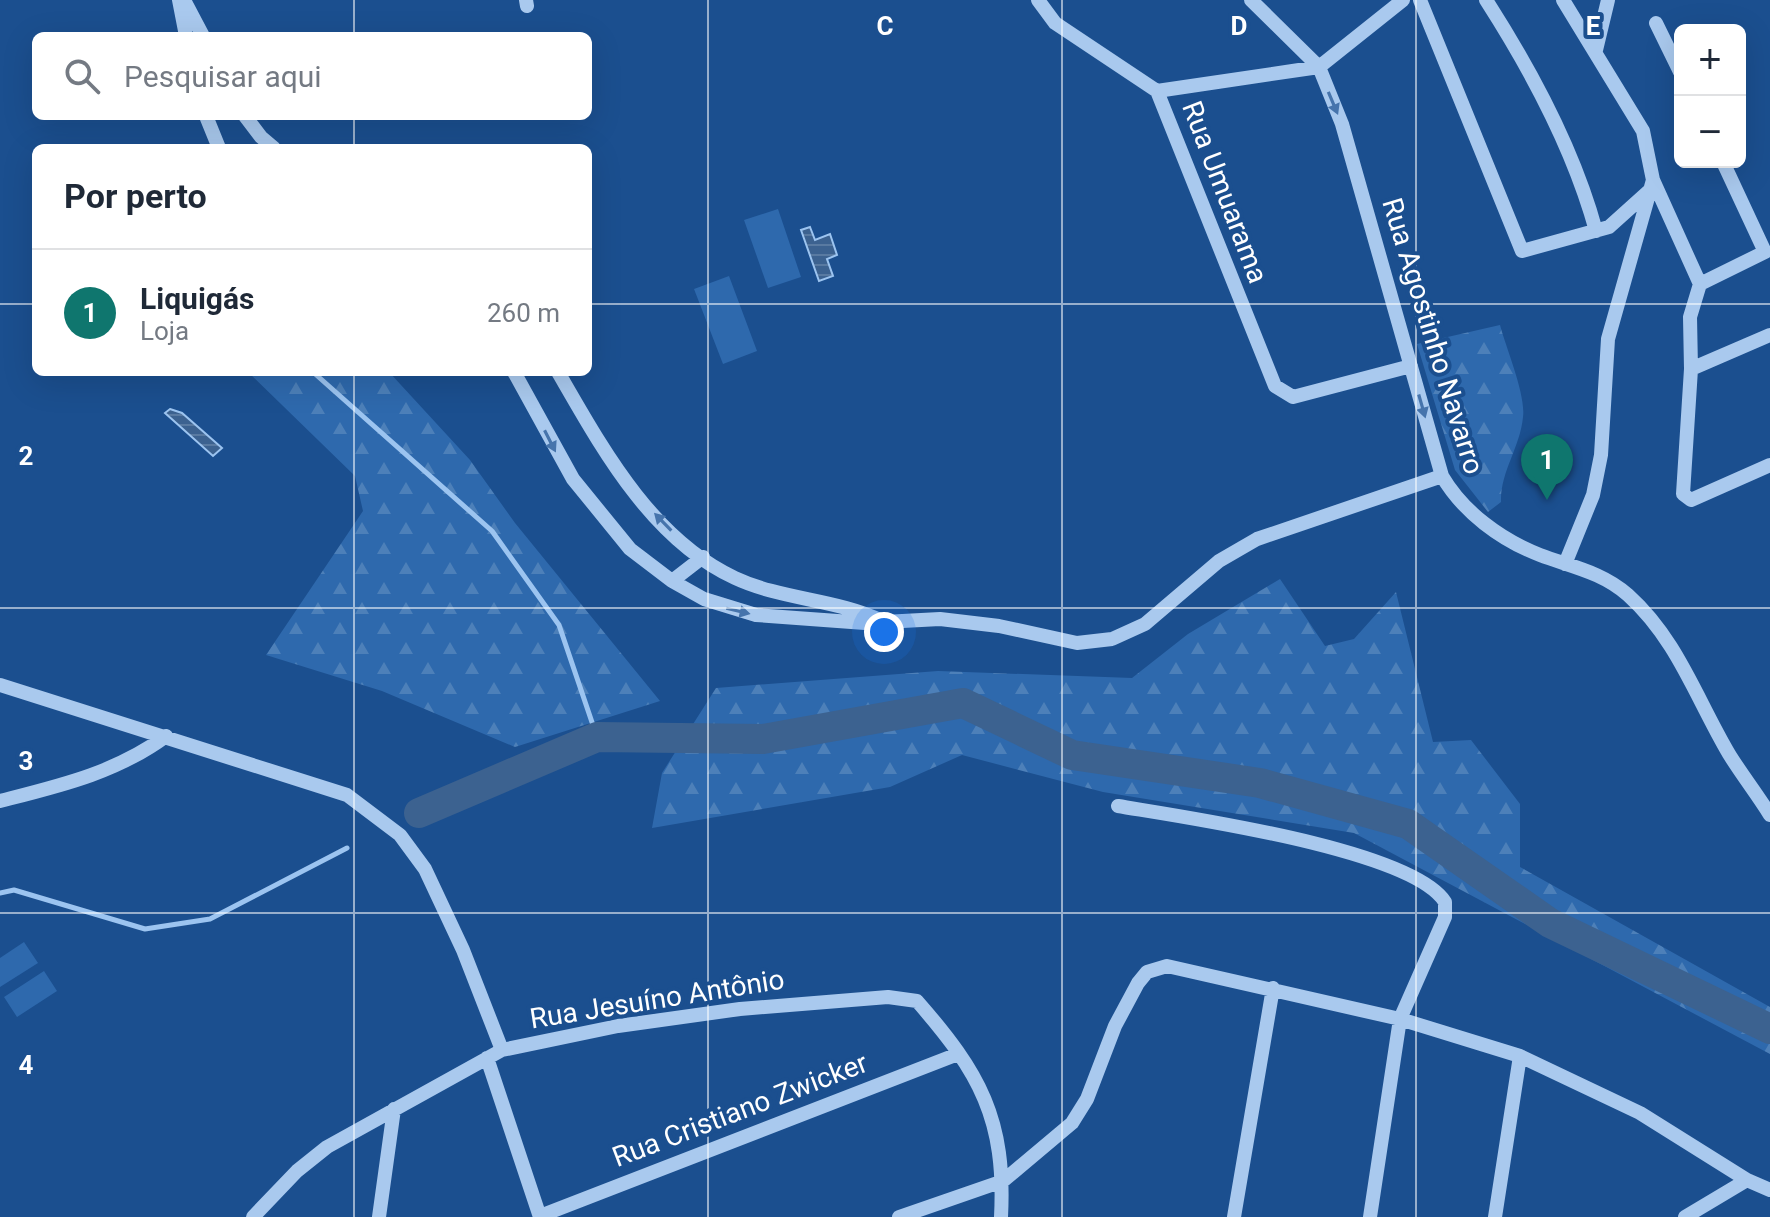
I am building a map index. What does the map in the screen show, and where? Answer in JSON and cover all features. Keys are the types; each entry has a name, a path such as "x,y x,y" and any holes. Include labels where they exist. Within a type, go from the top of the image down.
{"street":[{"path":"182,0 186,32"},
{"path":"182,0 201,32"},
{"path":"1038,0 1055,23 1157,91"},
{"name":"Rua Agostinho Navarro","path":"1251,0 1319,67 1358,168 1442,476 1467,508 1502,537 1565,564 1602,575 1659,626 1729,753 1770,815"},
{"path":"1319,67 1403,0"},
{"path":"1420,0 1520,249 1524,251 1615,224 1651,186"},
{"path":"1486,0 1519,55 1576,171 1596,231"},
{"path":"1563,0 1643,131 1651,186 1700,284 1690,317 1691,369 1683,494 1691,500 1770,465"},
{"path":"1596,50 1608,0"},
{"path":"1656,23 1674,60"},
{"name":"Rua Umuarama","path":"1319,67 1157,91 1275,386 1293,397 1411,366"},
{"path":"208,120 217,144"},
{"path":"248,120 269,144"},
{"path":"1700,284 1765,251 1726,168"},
{"path":"1565,564 1593,495 1601,455 1608,339 1640,237 1651,186"},
{"path":"1691,369 1770,335"},
{"path":"516,376 573,479 630,549 672,581 728,609 756,615 883,621 940,619 999,626 1077,643 1112,639 1145,624 1219,561 1257,539 1442,476"},
{"path":"560,376 611,462 663,524 703,557 735,578 789,596 863,612 883,621"},
{"path":"672,581 703,557"},
{"path":"0,685 347,795 400,835 425,869 463,950 502,1050"},
{"path":"0,801 77,782 121,764 166,736"},
{"path":"1118,806 1266,831 1335,848 1432,886 1445,902 1445,917 1400,1019 1370,1217"},
{"path":"899,1217 1003,1181 1072,1123 1087,1099 1115,1026 1147,972 1167,966 1400,1019 1520,1056 1640,1113 1769,1194"},
{"path":"1234,1217 1273,988"},
{"name":"Rua Jesuíno Antônio","path":"253,1217 297,1171 327,1147 502,1050 618,1026 710,1013 888,997 917,1001 981,1086 992,1110 1003,1181 1001,1217"},
{"name":"Rua Cristiano Zwicker","path":"540,1216 958,1054"},
{"path":"1495,1217 1520,1056"},
{"path":"487,1058 540,1216"},
{"path":"379,1217 394,1109"},
{"path":"1685,1217 1747,1180"}],"green space":[{"path":"778,209 801,277 768,288 744,220"},
{"path":"729,276 757,351 723,364 694,289"},
{"path":"1500,325 1519,384 1523,417 1504,480 1501,502 1488,512 1455,470 1417,344"},
{"path":"252,376 393,376 470,460 515,523 660,701 515,747 382,691 266,655 363,511 355,476"},
{"path":"1280,579 1325,646 1354,639 1396,592 1433,742 1471,740 1520,804 1520,867 1770,1007 1770,1054 1354,833 1103,792 962,755 890,787 652,828 662,773 716,688 938,671 1132,678 1188,634"},
{"path":"24,942 38,963 0,987 0,958"},
{"path":"44,971 57,991 17,1017 4,997"}],"shaded area":[{"path":"810,227 815,240 830,234 837,255 827,259 833,276 819,281 801,230"},
{"path":"170,409 182,413 222,448 213,456 165,413"}],"waterway":[{"path":"318,376 492,531 559,625 597,737"},
{"path":"419,813 597,737 763,739 963,703 1072,755 1260,783 1408,824 1550,923 1770,1029"},
{"path":"0,893 14,890 145,929 210,919 347,848"}],"place":[{"name":"Liquigás","path":"1547,500"}]}
